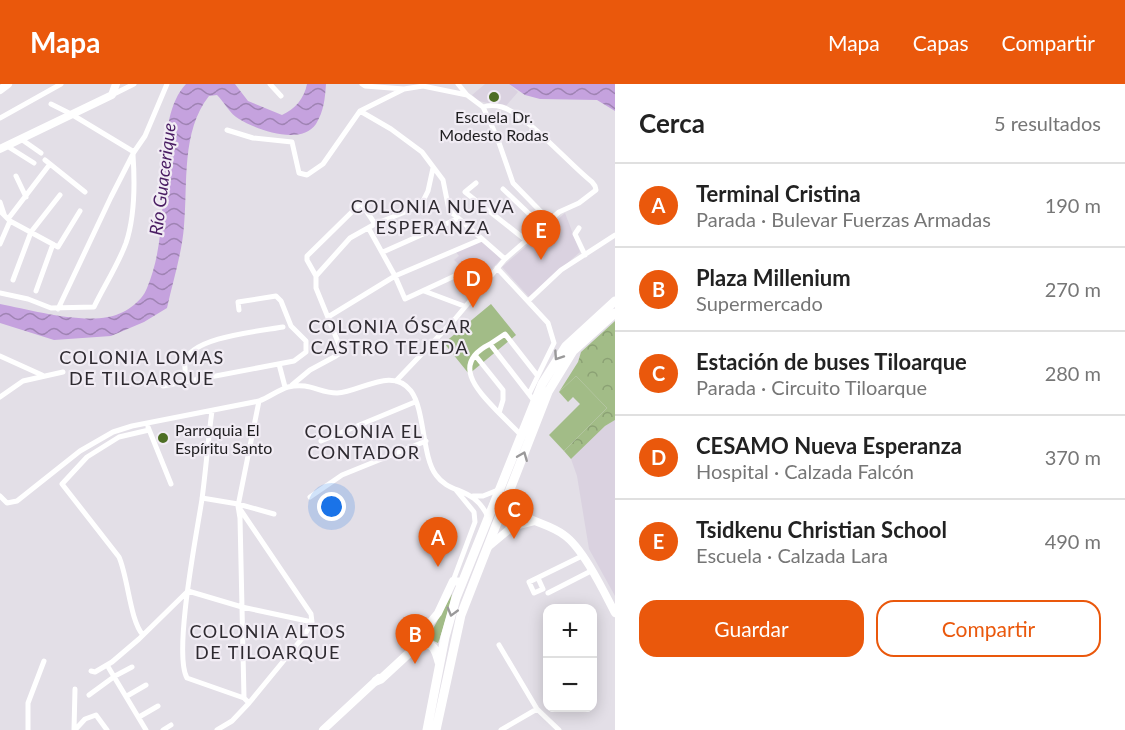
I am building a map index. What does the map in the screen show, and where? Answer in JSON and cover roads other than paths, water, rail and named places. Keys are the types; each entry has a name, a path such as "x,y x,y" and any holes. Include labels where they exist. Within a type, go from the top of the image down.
{"highway":[{"path":"428,730 445,637 458,582 489,518 521,435 532,398 566,346 585,326 615,301"},
{"path":"436,730 459,623 548,392 573,351 615,313"},
{"path":"376,681 420,643 434,647 440,664"}],"street":[{"path":"0,90 8,84"},
{"path":"0,118 61,84"},
{"path":"112,94 116,84"},
{"path":"3,147 134,84"},
{"path":"58,309 134,153 145,136 167,84"},
{"path":"270,84 281,96"},
{"path":"362,84 404,89"},
{"path":"458,84 467,95 483,107 497,137 513,183 550,221"},
{"path":"227,130 253,138 292,142 299,173 307,175 323,164 360,111 404,89 423,86 467,95"},
{"path":"51,104 134,153"},
{"path":"396,381 505,259 559,212 594,193 595,186 519,116 502,107 490,105 483,107"},
{"path":"360,111 391,129 422,153 443,180 448,210 505,259"},
{"path":"21,139 41,153"},
{"path":"3,147 34,163"},
{"path":"0,293 28,299 51,308 94,307 125,244 131,220 134,192 134,153"},
{"path":"0,244 6,216 26,197 48,163 85,192"},
{"path":"316,276 345,243 359,233 415,208 423,201 428,191 433,168"},
{"path":"16,176 26,197"},
{"path":"476,183 465,192 527,241"},
{"path":"502,189 543,227"},
{"path":"13,280 31,232 60,195"},
{"path":"0,202 6,216 58,247 80,211"},
{"path":"0,496 7,502 17,501 80,451 122,428 260,401 274,396 310,370 339,354 340,347 316,288 316,276 307,256 361,203 375,224"},
{"path":"383,252 458,219"},
{"path":"579,228 575,234 585,255"},
{"path":"369,229 383,252 405,299 459,274 467,276 480,288"},
{"path":"528,300 561,270 615,235"},
{"path":"328,317 395,276 482,239"},
{"path":"36,291 53,244"},
{"path":"497,268 548,323 554,343 537,375 532,398"},
{"path":"424,291 464,306"},
{"path":"164,386 300,358 307,347 304,337 291,326 279,297 274,295 238,302 239,310"},
{"path":"187,381 185,363 191,352 203,344 283,327"},
{"path":"521,435 499,413 470,376 470,361 505,334 537,375"},
{"path":"490,344 532,398"},
{"path":"475,355 503,390 499,413"},
{"path":"0,356 43,376"},
{"path":"279,364 288,387"},
{"path":"0,397 15,385 30,378 63,372"},
{"path":"288,387 303,384 336,393 385,380 396,381 410,390 416,402 436,475 455,489 470,507 476,522 458,582 431,624 376,681 323,730"},
{"path":"244,698 238,505 260,401"},
{"path":"321,441 416,402"},
{"path":"212,411 184,631 186,675 188,678 244,698 249,703"},
{"path":"146,423 171,484"},
{"path":"143,635 137,627 125,571 119,557 62,484 87,457 119,437 149,430"},
{"path":"310,497 342,475 426,441"},
{"path":"455,489 472,496 480,503 489,518"},
{"path":"472,496 483,496 499,489"},
{"path":"510,490 515,507 535,522 563,533 575,544 615,613"},
{"path":"202,498 274,514"},
{"path":"217,730 232,721 249,703 304,636 312,622 310,614 238,505"},
{"path":"486,550 513,527 535,522"},
{"path":"538,578 582,556"},
{"path":"549,593 591,571"},
{"path":"188,591 242,607 312,622"},
{"path":"91,671 95,672 107,665 143,635 188,591"},
{"path":"499,645 537,709 559,730"},
{"path":"28,730 28,704 44,662"},
{"path":"107,665 146,730"},
{"path":"89,695 132,667"},
{"path":"127,696 146,685"},
{"path":"75,689 75,730"},
{"path":"139,717 158,706"},
{"path":"501,730 537,709"},
{"path":"75,730 85,719 96,715 107,730"},
{"path":"163,730 171,725"}],"water":[{"path":"186,84 235,84 248,101 282,115 298,103 307,84 326,84 324,104 319,119 309,131 300,134 279,134 257,128 236,117 217,95 209,96 200,110 190,141 183,236 167,308 144,322 111,336 54,340 0,323 0,304 54,315 96,318 120,314 145,293 157,257 168,128 172,109 180,91"},
{"path":"509,84 615,84 615,111 597,100 540,99 525,95"}],"place":[{"name":"Escuela Dr. Modesto Rodas","path":"494,97"},
{"name":"Tsidkenu Christian School","path":"541,260"},
{"name":"CESAMO Nueva Esperanza","path":"473,308"},
{"name":"Parroquia El Espíritu Santo","path":"163,438"},
{"name":"Estación de buses Tiloarque","path":"514,539"},
{"name":"Terminal Cristina","path":"438,567"},
{"name":"Plaza Millenium","path":"415,664"}],"district":[{"name":"COLONIA NUEVA ESPERANZA","path":"433,216"},
{"name":"COLONIA ÓSCAR CASTRO TEJEDA","path":"390,336"},
{"name":"COLONIA LOMAS DE TILOARQUE","path":"142,367"},
{"name":"COLONIA EL CONTADOR","path":"364,441"},
{"name":"COLONIA ALTOS DE TILOARQUE","path":"268,641"}],"water label":[{"name":"Río Guacerique","path":"162,179"}]}
